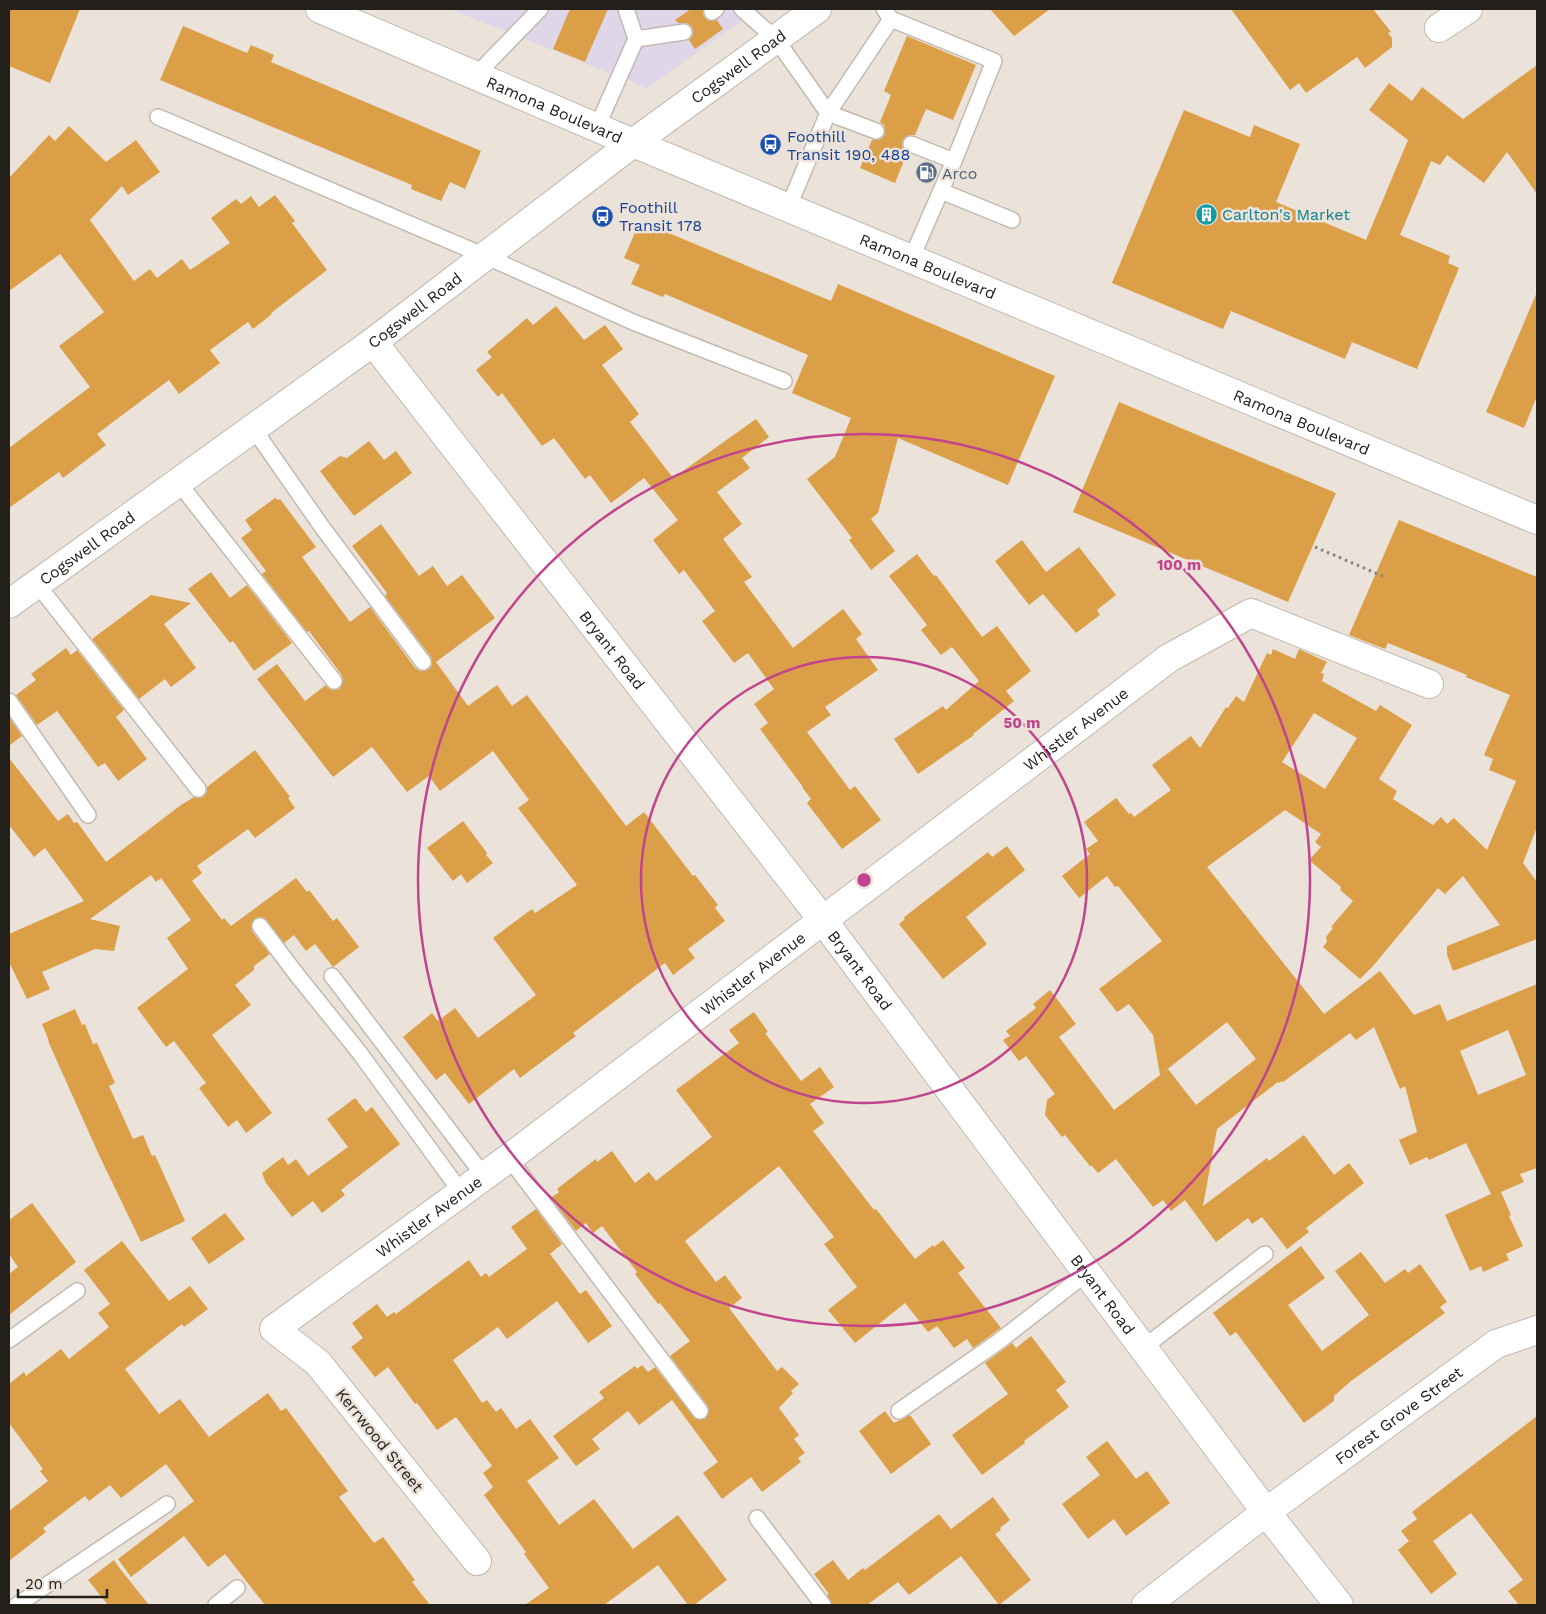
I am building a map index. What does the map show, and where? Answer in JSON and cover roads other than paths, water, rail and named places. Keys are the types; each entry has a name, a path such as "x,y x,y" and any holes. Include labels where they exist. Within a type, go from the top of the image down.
{"street":[{"name":"Ramona Boulevard","path":"320,9 633,143 1537,520"},
{"name":"Cogswell Road","path":"9,604 373,342 633,143 816,9"},
{"path":"1439,28 1468,9"},
{"name":"Bryant Road","path":"373,342 822,919 1266,1512 1339,1605"},
{"name":"Whistler Avenue","path":"274,1329 509,1158 1169,658 1251,613 1429,684"},
{"name":"Kerrwood Street","path":"274,1329 318,1363 477,1562"},
{"name":"Forest Grove Street","path":"1146,1605 1266,1512 1496,1344 1537,1330"}],"lane":[{"path":"475,76 540,9"},
{"path":"598,127 636,39 626,9"},
{"path":"742,9 776,38 828,112 876,131"},
{"path":"788,208 828,112 888,14 994,61 954,161 911,259"},
{"path":"636,39 684,32"},
{"path":"158,117 485,256 633,322 784,381"},
{"path":"911,144 954,161"},
{"path":"941,191 1012,220"},
{"path":"253,428 322,526 423,662"},
{"path":"178,482 334,682"},
{"path":"37,584 198,789"},
{"path":"9,701 88,815"},
{"path":"260,926 359,1052 461,1192"},
{"path":"332,976 484,1176"},
{"path":"509,1158 700,1411"},
{"path":"1143,1348 1265,1254"},
{"path":"899,1411 998,1342 1087,1273"},
{"path":"9,1340 77,1291"},
{"path":"17,1605 167,1504"},
{"path":"757,1518 823,1605"},
{"path":"216,1605 237,1588"}],"place":[{"name":"Foothill Transit 190, 488","path":"771,145"},
{"name":"Arco","path":"926,173"},
{"name":"Carlton's Market","path":"1206,214"},
{"name":"Foothill Transit 178","path":"603,216"}]}
